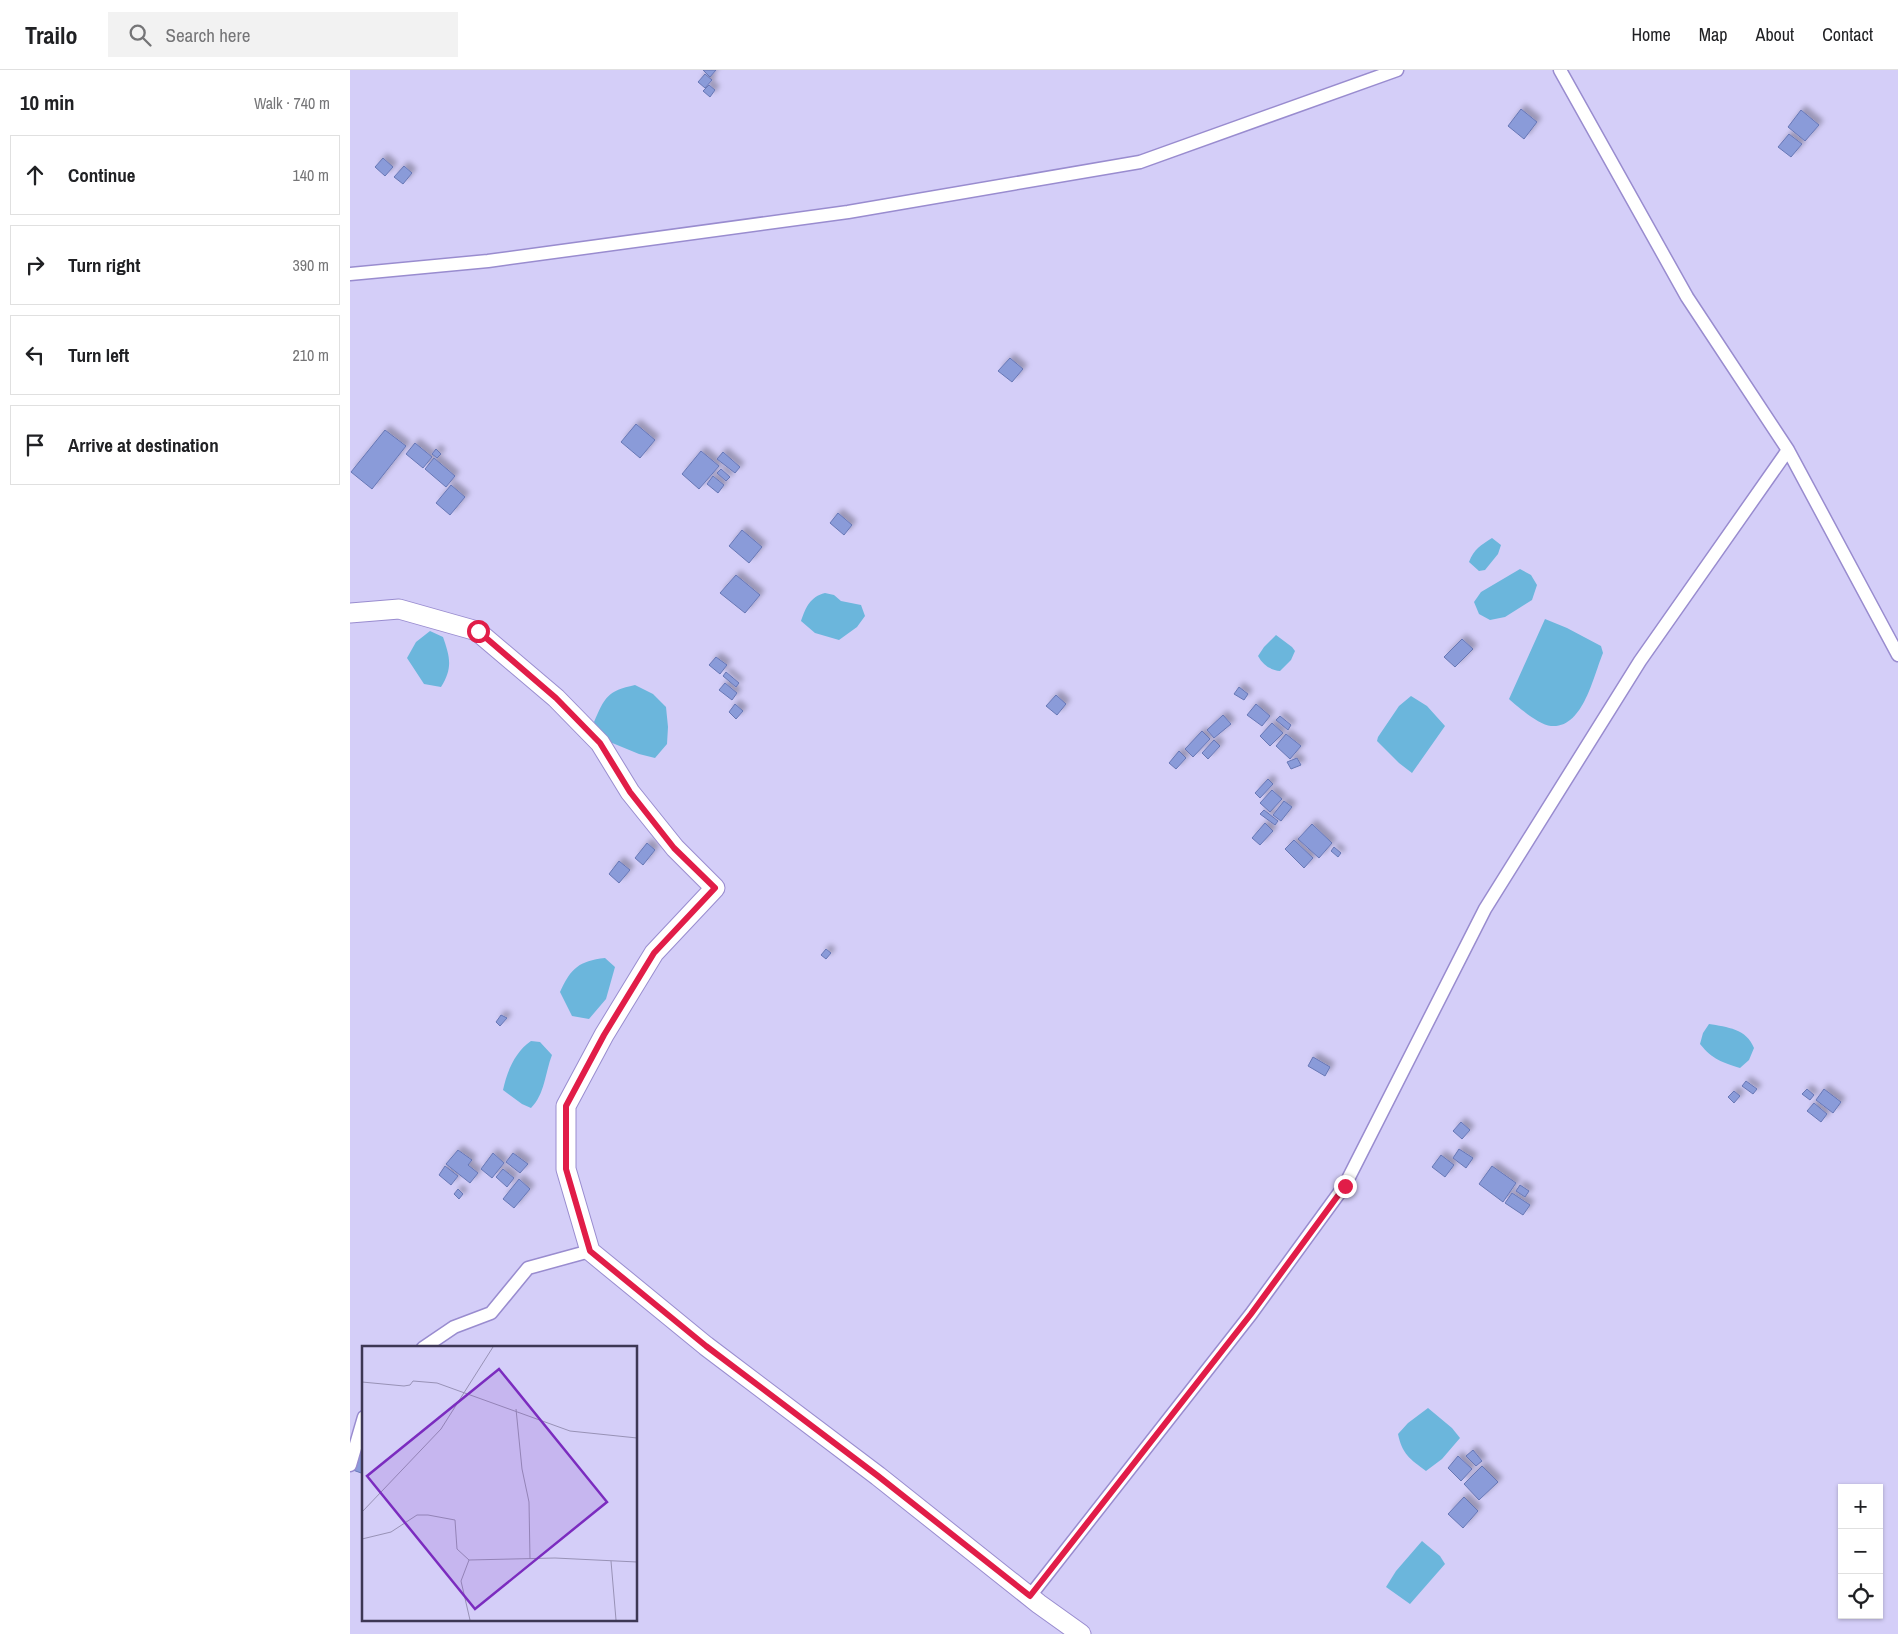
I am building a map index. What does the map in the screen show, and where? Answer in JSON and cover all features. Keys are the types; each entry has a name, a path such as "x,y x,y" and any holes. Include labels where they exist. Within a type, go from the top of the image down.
{"main road":[{"path":"350,613 399,608 478,631 556,698 600,743 630,792 674,848 715,888 654,953 604,1035 566,1106 566,1169 590,1251 706,1346 878,1476 1081,1634"}],"street":[{"path":"350,274 488,261 848,212 1140,162 1398,70"},
{"path":"1560,70 1687,297 1788,450 1898,655"},
{"path":"1030,1596 1245,1322 1345,1186 1485,909 1640,661 1788,450"},
{"path":"426,1346 454,1327 491,1314 528,1268 590,1251"},
{"path":"350,1465 362,1424"}],"water":[{"path":"1492,538 1501,545 1498,554 1485,570 1479,571 1469,562 1481,545"},
{"path":"1520,569 1531,575 1537,585 1532,600 1505,617 1490,620 1479,614 1474,602 1481,592"},
{"path":"825,593 834,595 841,601 861,605 865,616 857,627 839,640 815,633 801,621 809,603"},
{"path":"1545,619 1601,646 1603,653 1591,687 1579,711 1562,725 1546,725 1523,711 1509,699"},
{"path":"430,631 443,637 449,657 449,668 441,687 424,684 407,658 416,642"},
{"path":"1276,635 1295,651 1291,660 1280,671 1273,670 1267,666 1258,656"},
{"path":"635,685 653,694 666,707 667,744 655,758 639,754 605,740 594,722 608,696 618,690"},
{"path":"1411,696 1427,706 1445,726 1412,773 1377,741 1399,706"},
{"path":"605,958 615,967 606,999 589,1019 572,1016 560,992 564,984 572,971 577,967 589,961"},
{"path":"1709,1024 1736,1030 1751,1042 1754,1048 1749,1060 1740,1068 1718,1060 1700,1044 1703,1033"},
{"path":"531,1041 540,1042 552,1055 542,1090 531,1108 522,1104 503,1090 512,1062 525,1045"},
{"path":"1428,1408 1452,1428 1460,1438 1442,1459 1426,1471 1404,1451 1398,1434 1408,1423"},
{"path":"1422,1541 1440,1556 1445,1564 1410,1604 1386,1587 1396,1571"}],"building":[{"path":"703,70 716,70 710,77"},
{"path":"705,74 712,80 705,88 698,82"},
{"path":"709,85 715,90 710,97 703,91"},
{"path":"1521,109 1537,122 1524,139 1508,126"},
{"path":"1801,110 1819,125 1805,141 1788,127"},
{"path":"1789,134 1802,144 1791,157 1778,147"},
{"path":"383,158 393,167 385,176 375,167"},
{"path":"404,166 412,173 403,184 394,177"},
{"path":"1010,358 1023,369 1012,382 998,371"},
{"path":"636,424 655,440 640,458 621,442"},
{"path":"385,430 406,446 372,489 351,472"},
{"path":"415,443 432,457 423,468 406,454"},
{"path":"436,449 441,454 437,458 432,454"},
{"path":"701,451 719,466 699,489 682,474"},
{"path":"723,452 740,467 735,473 717,459"},
{"path":"434,458 455,476 446,487 425,469"},
{"path":"721,469 730,477 726,481 717,473"},
{"path":"713,476 724,485 718,493 707,484"},
{"path":"451,485 465,497 450,515 436,503"},
{"path":"838,513 852,525 844,535 830,523"},
{"path":"742,530 762,547 749,563 729,546"},
{"path":"736,575 760,595 745,613 720,593"},
{"path":"1462,639 1473,649 1455,667 1444,657"},
{"path":"716,657 727,665 720,674 709,665"},
{"path":"726,672 739,683 736,687 723,676"},
{"path":"725,683 737,693 732,700 719,690"},
{"path":"1239,687 1248,694 1244,700 1234,694"},
{"path":"1056,695 1066,704 1057,715 1046,706"},
{"path":"735,704 743,711 736,719 729,712"},
{"path":"1256,704 1270,716 1262,726 1247,715"},
{"path":"1223,715 1231,724 1214,738 1207,730"},
{"path":"1280,716 1291,725 1288,730 1276,720"},
{"path":"1272,723 1283,733 1270,746 1260,736"},
{"path":"1202,731 1210,739 1193,757 1185,749"},
{"path":"1286,734 1301,746 1290,759 1276,746"},
{"path":"1214,740 1220,746 1208,759 1202,753"},
{"path":"1179,751 1186,758 1176,769 1169,763"},
{"path":"1297,758 1301,765 1291,769 1287,762"},
{"path":"1268,779 1273,784 1260,798 1255,793"},
{"path":"1272,790 1282,799 1270,812 1260,803"},
{"path":"1284,801 1292,807 1281,821 1273,815"},
{"path":"1264,810 1278,821 1275,825 1260,814"},
{"path":"1265,823 1273,831 1260,845 1252,838"},
{"path":"1312,824 1332,843 1319,858 1298,839"},
{"path":"1294,840 1313,858 1304,868 1285,849"},
{"path":"647,843 655,850 643,865 635,858"},
{"path":"1334,847 1341,853 1338,857 1331,851"},
{"path":"619,861 630,870 619,883 609,874"},
{"path":"826,949 831,953 826,959 821,955"},
{"path":"501,1015 507,1018 500,1026 496,1022"},
{"path":"1313,1057 1330,1067 1325,1076 1308,1066"},
{"path":"1746,1081 1757,1089 1753,1094 1742,1086"},
{"path":"1807,1089 1814,1095 1810,1100 1802,1094"},
{"path":"1824,1089 1841,1102 1833,1113 1816,1100"},
{"path":"1734,1091 1740,1096 1734,1103 1728,1097"},
{"path":"1814,1103 1827,1114 1821,1122 1807,1111"},
{"path":"1461,1122 1470,1130 1462,1139 1453,1131"},
{"path":"1459,1149 1473,1158 1466,1168 1453,1158"},
{"path":"458,1150 472,1160 468,1165 478,1173 470,1183 446,1164"},
{"path":"493,1153 504,1163 492,1178 481,1169"},
{"path":"513,1153 528,1164 520,1173 506,1162"},
{"path":"1441,1155 1454,1165 1445,1177 1432,1167"},
{"path":"445,1166 458,1176 451,1185 439,1175"},
{"path":"1492,1166 1516,1183 1503,1202 1479,1184"},
{"path":"503,1169 514,1178 507,1187 496,1177"},
{"path":"519,1179 530,1189 514,1208 503,1199"},
{"path":"1520,1185 1529,1191 1525,1197 1516,1191"},
{"path":"458,1189 463,1194 459,1199 454,1194"},
{"path":"1512,1193 1530,1205 1523,1215 1505,1203"},
{"path":"356,1449 362,1451 362,1473 350,1469"},
{"path":"1473,1450 1482,1461 1476,1466 1466,1456"},
{"path":"1458,1456 1472,1469 1461,1481 1448,1468"},
{"path":"1482,1466 1498,1482 1479,1500 1464,1484"},
{"path":"1464,1497 1478,1511 1463,1528 1448,1514"}],"route":[{"path":"478,631 556,698 600,743 630,792 674,848 715,888 654,953 604,1035 566,1106 566,1169 590,1251 706,1346 878,1476 1030,1596 1251,1314 1345,1186"}]}
